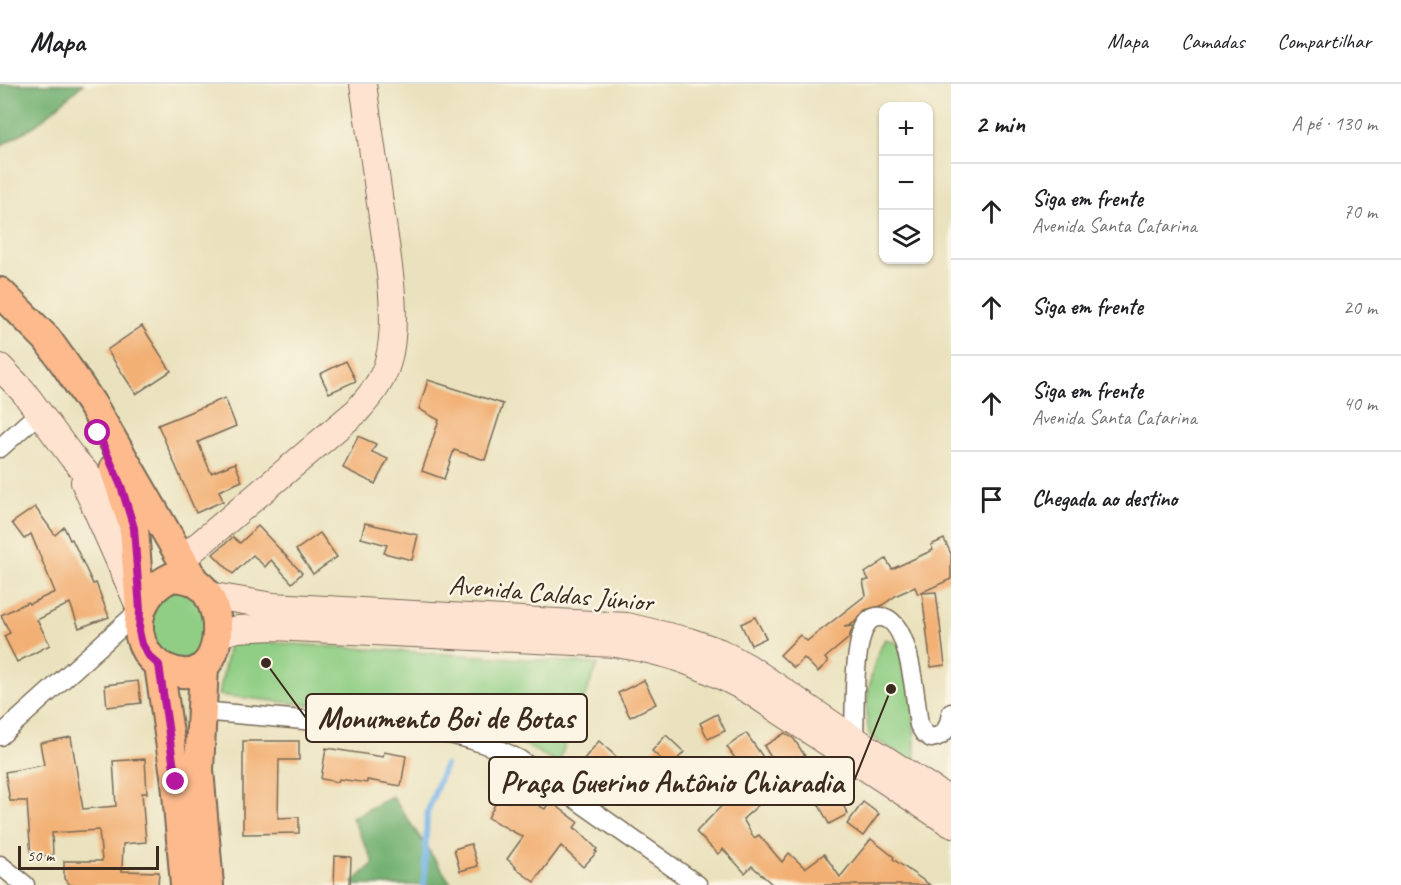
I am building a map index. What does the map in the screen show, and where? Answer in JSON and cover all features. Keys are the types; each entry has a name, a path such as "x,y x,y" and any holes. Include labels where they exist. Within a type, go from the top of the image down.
{"main road":[{"path":"195,579 203,550 214,533 357,411 371,395 382,377 388,360 392,308 389,270 363,84"},
{"path":"0,292 47,339 67,367 93,406 217,616 218,634 211,657 204,666 196,671 185,674 159,665 149,656 142,644 138,622 140,610 134,528 121,486 67,367"},
{"path":"0,367 40,411 72,457 134,528 195,579"},
{"path":"72,457 140,610"},
{"path":"140,610 147,597 163,582 172,577 195,579"},
{"name":"Avenida Caldas Júnior","path":"195,579 273,606 604,624 627,626 689,640 720,652 748,667 951,801"},
{"name":"Avenida Caldas Júnior","path":"218,634 237,629 273,627 615,644 681,658 713,671 748,690 951,824"},
{"path":"159,665 176,782 185,885"},
{"path":"204,666 199,770 209,885"}],"street":[{"path":"0,448 40,411"},
{"path":"0,736 140,610"},
{"path":"854,739 859,644 864,628 870,619 877,616 886,617 894,622 903,635 908,652 919,725 924,733 931,738 943,734 949,726 951,713"},
{"path":"201,711 438,732 465,737 493,746 520,760 698,885"},
{"path":"0,865 25,885"}],"green space":[{"path":"0,84 83,84 36,125 0,146"},
{"path":"180,589 192,593 207,618 202,660 158,660 149,610 162,595"},
{"path":"885,639 902,645 914,705 915,763 870,736 867,713 869,686"},
{"path":"230,640 598,664 558,763 486,724 219,695"},
{"path":"392,796 452,885 355,885 353,882 374,863 352,818"}],"building":[{"path":"142,326 171,371 136,394 107,350"},
{"path":"346,361 356,381 329,393 320,374"},
{"path":"428,380 503,404 485,460 454,450 444,479 422,471 439,420 419,409"},
{"path":"225,398 236,426 198,442 211,473 235,463 242,481 219,491 223,501 196,513 158,425"},
{"path":"358,436 376,444 372,452 388,459 375,484 343,468"},
{"path":"35,507 55,535 64,527 93,584 96,583 109,617 79,628 70,603 37,620 50,645 17,662 4,636 10,633 1,615 55,592 31,534 24,539 12,523"},
{"path":"365,523 418,535 412,560 384,553 387,545 361,538"},
{"path":"258,526 302,573 292,583 271,560 265,567 253,555 233,574 213,554 233,537 240,543"},
{"path":"320,533 337,557 313,574 296,550"},
{"path":"944,539 951,554 951,579 918,594 915,587 881,606 865,610 854,623 844,627 853,626 849,638 825,658 828,662 818,672 804,658 794,668 780,655 800,635 807,641 866,595 863,581 869,580 865,573 886,559 892,569 933,550 931,545"},
{"path":"936,592 945,665 931,667 922,593"},
{"path":"755,617 766,638 751,645 741,624"},
{"path":"644,680 656,704 630,717 618,693"},
{"path":"138,681 141,703 107,707 105,685"},
{"path":"717,714 725,731 708,739 700,723"},
{"path":"746,733 763,757 744,771 727,747"},
{"path":"785,733 794,739 816,773 790,789 764,746"},
{"path":"666,735 684,752 670,767 652,751"},
{"path":"71,737 83,809 116,806 113,761 145,759 147,793 142,793 146,842 123,844 122,871 159,872 158,885 71,885 64,879 64,861 102,861 99,830 52,833 53,855 31,857 27,801 10,801 5,772 44,765 40,743"},
{"path":"243,741 299,741 299,760 279,760 278,818 299,817 299,833 243,834"},
{"path":"599,741 623,763 620,766 644,789 629,805 583,760"},
{"path":"326,748 383,757 384,752 406,756 401,786 367,780 367,783 321,779"},
{"path":"745,782 763,801 743,819 754,838 759,835 782,862 789,853 805,868 824,854 840,877 871,839 894,857 893,859 930,885 773,885 752,866 745,873 723,849 718,854 696,832"},
{"path":"504,787 545,809 550,801 578,822 574,828 597,849 595,851 597,852 583,867 561,846 534,882 507,859 523,837 488,818"},
{"path":"836,793 848,814 829,824 818,803"},
{"path":"863,802 879,814 863,836 847,824"},
{"path":"471,844 478,866 460,871 454,849"},
{"path":"335,856 351,857 350,885 334,885"}],"waterway":[{"path":"424,885 427,813 445,765"}],"place":[{"name":"Monumento Boi de Botas","path":"266,663"},
{"name":"Praça Guerino Antônio Chiaradia","path":"891,689"}],"route":[{"path":"98,433 121,486 134,528 140,610 139,631 142,644 149,656 159,665 176,782"}]}
